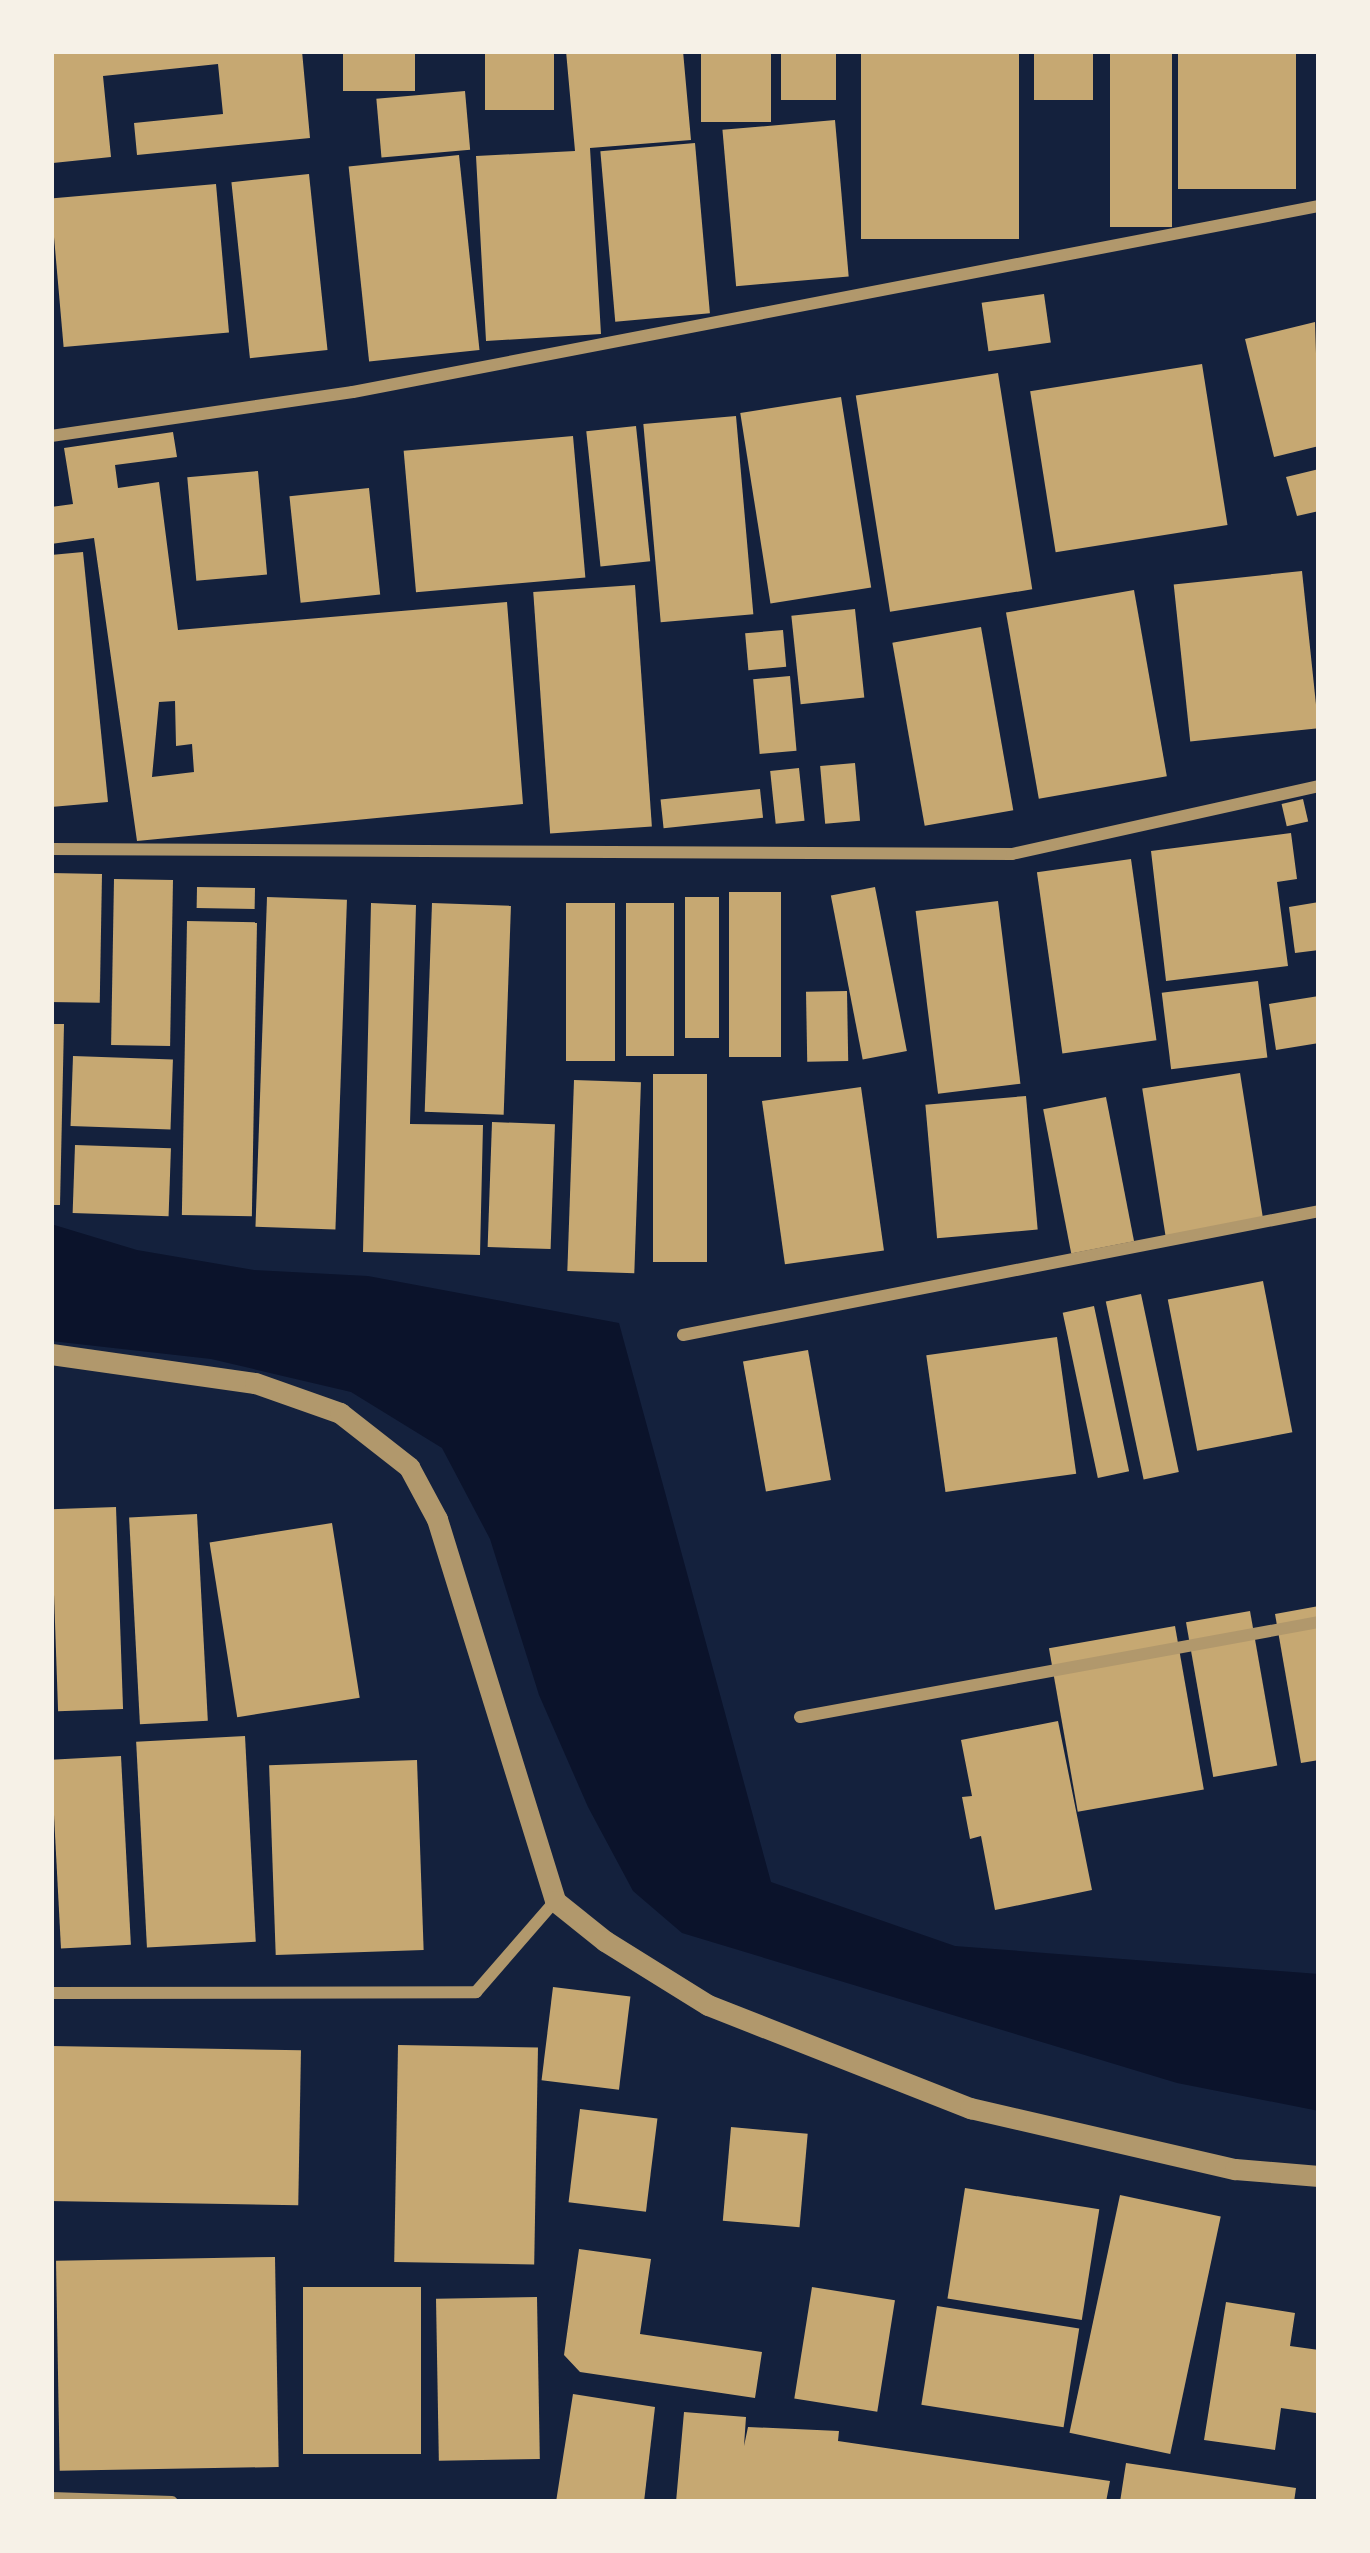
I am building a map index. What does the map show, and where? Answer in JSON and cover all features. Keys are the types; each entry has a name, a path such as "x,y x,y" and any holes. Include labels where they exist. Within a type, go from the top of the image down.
{"street":[{"path":"51,436 353,392 1319,206"},
{"path":"51,849 1012,854 1319,786"},
{"path":"683,1335 1319,1211"},
{"path":"51,1354 255,1383 340,1413 409,1467 437,1520 555,1901 708,2005 970,2108 1235,2169 1319,2176"},
{"path":"800,1717 1319,1622"},
{"path":"51,1993 476,1992 555,1901"},
{"path":"51,2498 172,2502"}],"water":[{"path":"51,1224 137,1250 254,1270 368,1276 619,1323 771,1882 955,1946 1319,1974 1319,2111 1177,2083 682,1933 633,1891 588,1807 539,1695 490,1539 442,1448 351,1392 211,1359 51,1341"}],"building":[{"path":"51,51 302,51 310,138 137,155 134,123 223,114 218,64 103,76 111,157 53,163"},
{"path":"343,51 415,51 415,91 343,91"},
{"path":"485,51 554,51 554,110 485,110"},
{"path":"566,51 683,51 691,140 590,148 601,334 486,341 476,156 575,151"},
{"path":"701,51 771,51 771,122 701,122"},
{"path":"781,51 836,51 836,100 781,100"},
{"path":"861,51 1019,51 1019,239 861,239"},
{"path":"1034,51 1093,51 1093,100 1034,100"},
{"path":"1110,51 1172,51 1172,227 1110,227"},
{"path":"1178,51 1296,51 1296,189 1178,189"},
{"path":"465,91 470,150 381,158 376,99"},
{"path":"835,120 849,276 736,286 722,130"},
{"path":"695,143 710,313 615,322 600,151"},
{"path":"459,155 479,350 369,362 349,167"},
{"path":"309,174 328,350 250,358 231,182"},
{"path":"216,184 229,332 64,347 51,198"},
{"path":"1044,294 1051,343 988,351 982,303"},
{"path":"1315,322 1319,446 1274,457 1245,339"},
{"path":"1202,364 1227,525 1056,552 1030,391"},
{"path":"998,373 1032,589 890,612 856,396"},
{"path":"841,397 871,588 770,604 740,413"},
{"path":"736,416 753,614 661,622 643,424"},
{"path":"636,426 650,561 600,566 586,431"},
{"path":"173,432 177,457 115,465 118,488 159,482 178,630 507,602 523,804 137,841 94,538 51,544 51,507 73,504 64,448","holes":["175,701 176,746 192,744 194,772 152,777 159,702"]},
{"path":"573,436 585,577 416,592 404,451"},
{"path":"1319,469 1319,511 1297,516 1286,477"},
{"path":"258,471 267,575 196,581 187,477"},
{"path":"369,488 380,594 301,603 289,496"},
{"path":"83,552 108,802 51,807 51,555"},
{"path":"1302,571 1319,728 1190,742 1174,584"},
{"path":"635,585 652,826 550,834 533,592"},
{"path":"1134,590 1167,776 1039,799 1006,613"},
{"path":"855,609 864,698 801,704 791,616"},
{"path":"981,627 1013,810 925,826 892,643"},
{"path":"783,630 786,667 748,670 745,633"},
{"path":"790,676 797,751 760,754 753,679"},
{"path":"855,763 860,821 825,824 820,766"},
{"path":"799,768 805,821 776,824 770,771"},
{"path":"760,789 763,818 664,828 661,799"},
{"path":"1303,799 1308,821 1287,826 1282,804"},
{"path":"1291,833 1297,879 1277,882 1288,966 1166,981 1151,851"},
{"path":"1131,859 1156,1040 1062,1053 1037,872"},
{"path":"51,873 102,874 100,1003 51,1002"},
{"path":"114,879 173,880 170,1046 111,1045"},
{"path":"197,887 255,888 255,909 197,908"},
{"path":"875,887 907,1051 863,1060 831,896"},
{"path":"729,892 781,892 781,1057 729,1057"},
{"path":"267,897 347,900 335,1230 255,1227"},
{"path":"685,897 719,897 719,1038 685,1038"},
{"path":"998,901 1020,1084 938,1094 916,911"},
{"path":"1319,902 1319,950 1295,953 1289,907"},
{"path":"371,903 416,905 410,1124 483,1125 480,1255 363,1252"},
{"path":"432,903 511,906 504,1115 425,1112"},
{"path":"566,903 615,903 615,1061 566,1061"},
{"path":"626,903 674,903 674,1056 626,1056"},
{"path":"187,921 257,922 252,1216 182,1215"},
{"path":"1258,981 1267,1057 1171,1069 1162,993"},
{"path":"847,991 848,1061 807,1062 806,992"},
{"path":"1319,996 1319,1043 1276,1050 1269,1004"},
{"path":"51,1024 64,1024 60,1205 51,1205"},
{"path":"73,1056 173,1059 170,1129 71,1126"},
{"path":"1240,1073 1263,1220 1166,1236 1142,1088"},
{"path":"653,1074 707,1074 707,1262 653,1262"},
{"path":"574,1080 641,1082 634,1273 567,1271"},
{"path":"861,1087 884,1250 785,1264 762,1101"},
{"path":"1026,1096 1038,1229 937,1238 925,1105"},
{"path":"1106,1097 1134,1241 1071,1254 1043,1109"},
{"path":"492,1122 555,1124 551,1249 488,1247"},
{"path":"75,1145 171,1148 169,1216 73,1213"},
{"path":"1263,1281 1292,1432 1197,1451 1168,1300"},
{"path":"1141,1294 1179,1472 1144,1480 1106,1301"},
{"path":"1094,1306 1129,1471 1098,1478 1063,1313"},
{"path":"1057,1337 1076,1474 945,1492 926,1355"},
{"path":"808,1350 831,1480 766,1491 743,1361"},
{"path":"116,1507 123,1709 58,1711 51,1509"},
{"path":"197,1514 208,1721 140,1724 129,1518"},
{"path":"332,1523 360,1698 237,1717 210,1542"},
{"path":"1319,1606 1319,1760 1301,1763 1275,1614"},
{"path":"1250,1611 1277,1766 1213,1777 1186,1622"},
{"path":"1175,1626 1204,1789 1078,1812 1049,1648"},
{"path":"1058,1721 1092,1890 995,1910 981,1836 970,1839 962,1797 972,1796 961,1740"},
{"path":"245,1736 256,1942 147,1947 136,1742"},
{"path":"121,1756 131,1945 61,1948 51,1760"},
{"path":"417,1760 424,1950 276,1955 269,1765"},
{"path":"553,1987 630,1997 619,2090 542,2080"},
{"path":"398,2045 538,2047 534,2264 394,2262"},
{"path":"51,2046 301,2050 298,2205 51,2201"},
{"path":"580,2109 657,2119 646,2212 569,2202"},
{"path":"731,2127 808,2134 800,2227 723,2221"},
{"path":"965,2188 1099,2209 1082,2320 947,2299"},
{"path":"1120,2195 1221,2216 1170,2454 1069,2433"},
{"path":"579,2249 651,2259 640,2334 762,2352 755,2398 580,2372 564,2355"},
{"path":"275,2257 279,2467 60,2471 56,2261"},
{"path":"303,2287 421,2287 421,2454 303,2454"},
{"path":"812,2287 895,2300 877,2412 794,2399"},
{"path":"537,2297 540,2459 439,2461 436,2299"},
{"path":"1226,2302 1295,2313 1290,2346 1319,2350 1316,2413 1281,2408 1275,2450 1204,2440"},
{"path":"937,2306 1079,2329 1064,2427 921,2405"},
{"path":"573,2394 655,2407 644,2502 556,2502"},
{"path":"684,2412 746,2417 744,2446 748,2427 839,2431 838,2441 1110,2481 1106,2502 676,2502"},
{"path":"1126,2463 1296,2488 1294,2502 1120,2502"}]}
